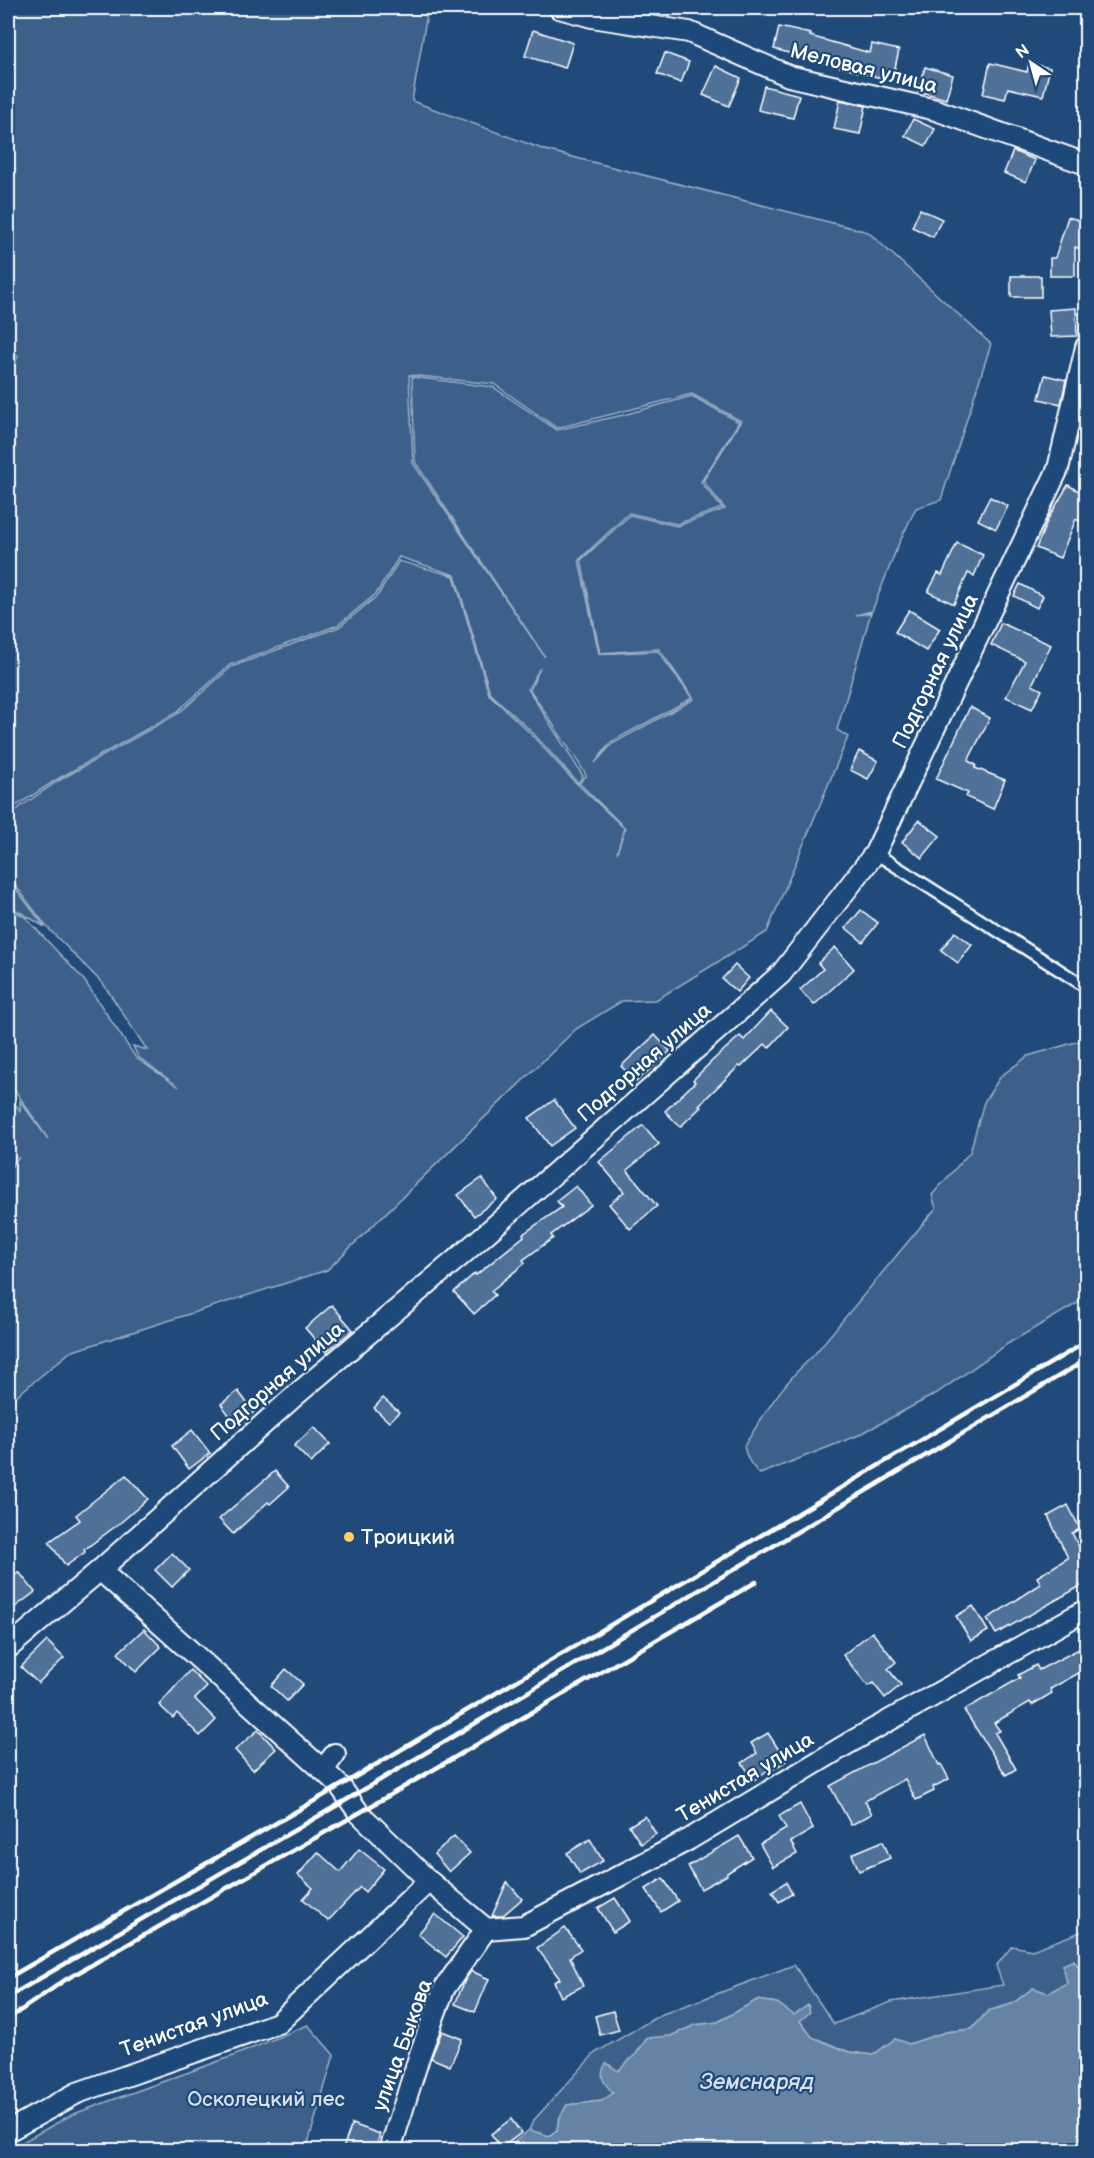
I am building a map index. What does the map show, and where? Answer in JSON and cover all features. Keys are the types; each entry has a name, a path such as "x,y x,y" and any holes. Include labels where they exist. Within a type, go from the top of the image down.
{"street":[{"name":"Меловая улица","path":"560,8 592,17 689,32 789,76 936,110 1086,164"},
{"name":"Подгорная улица","path":"8,1648 100,1570 297,1394 465,1252 781,974 875,853 1058,469 1086,347"},
{"path":"100,1570 329,1762 340,1786 359,1813 429,1881 486,1929"},
{"name":"Тенистая улица","path":"486,1929 524,1926 688,1840 849,1743 1086,1610"},
{"name":"Тенистая улица","path":"8,2131 77,2093 278,2023 429,1881"},
{"name":"улица Быкова","path":"390,2151 420,2054 444,1989 486,1929"}],"lane":[{"path":"875,853 1086,987"}],"green space":[{"path":"8,8 428,8 412,101 545,150 868,232 991,344 941,500 916,508 899,543 872,611 856,615 871,613 837,730 848,737 767,932 656,1000 622,1001 576,1029 327,1270 70,1352 8,1403 8,1171 19,1157 8,1169 8,1093 20,1111 20,1101 48,1139 8,1080 8,907 25,917 84,980 136,1058 179,1087 138,1057 133,1046 147,1050 104,985 46,926 15,885 8,857 8,819 20,807 58,781 179,713 231,667 339,627 378,595 399,561 454,576 489,694 530,733 573,780 624,828 617,853 625,828 579,783 586,776 584,771 530,690 540,668 528,689 583,776 578,783 531,731 490,693 455,575 399,557 376,594 338,625 230,665 177,712 56,780 16,806 8,815 8,381 18,356 8,352","holes":["409,375 494,384 557,428 692,394 741,421 703,481 725,509 677,526 630,515 581,560 600,653 659,649 694,699 612,744 595,763 611,742 692,698 658,651 599,654 579,560 629,513 677,524 722,508 701,482 739,422 692,396 557,430 493,387 412,377 415,462 545,657 413,463"]},
{"path":"8,870 12,884 45,927 8,905"},
{"path":"1086,1039 1086,1298 1009,1343 937,1393 859,1435 760,1474 749,1461 744,1446 783,1388 813,1356 936,1208 932,1195 970,1152 984,1102 1001,1076 1028,1056"},
{"path":"1086,1930 1086,1971 1063,1965 1068,1983 1048,1993 1033,1988 1012,2004 988,2011 972,2029 946,2032 909,2044 895,2039 873,2055 849,2052 812,2037 800,2021 777,2003 757,2000 718,2022 695,2025 671,2036 647,2039 636,2054 618,2071 607,2063 613,2093 603,2101 567,2105 559,2119 557,2130 549,2136 529,2130 533,2121 595,2053 660,2015 794,1965 834,2024 891,2002 1003,1985 996,1966 1012,1946 1032,1950"},
{"name":"Осколецкий лес","path":"308,2025 334,2055 306,2150 8,2150 71,2115 233,2056"}],"water":[{"name":"Земснаряд","path":"1074,1960 1081,1971 1086,1971 1086,2150 510,2150 509,2146 529,2130 549,2136 557,2130 559,2119 567,2105 602,2101 613,2093 602,2076 606,2063 618,2071 636,2054 647,2038 671,2036 695,2025 718,2022 757,2000 777,2003 794,2015 808,2005 810,2012 800,2021 812,2037 849,2052 873,2055 895,2039 909,2044 946,2032 972,2029 988,2011 1012,2004 1033,1988 1048,1993 1067,1983 1063,1965"}],"building":[{"path":"779,27 811,34 810,36 870,53 872,44 899,50 892,81 774,49"},
{"path":"533,30 573,43 565,68 525,56"},
{"path":"665,53 689,62 681,83 657,74"},
{"path":"990,63 1027,72 1029,63 1050,68 1043,96 1008,88 1005,99 983,94"},
{"path":"716,66 741,78 729,106 703,95"},
{"path":"925,67 953,75 946,99 918,91"},
{"path":"764,86 799,95 793,118 758,110"},
{"path":"840,100 866,106 860,134 834,129"},
{"path":"913,119 935,129 926,146 905,136"},
{"path":"1013,151 1035,160 1026,182 1004,173"},
{"path":"920,209 942,219 933,237 912,227"},
{"path":"1068,217 1086,222 1080,249 1075,247 1075,276 1050,276 1050,258 1055,258"},
{"path":"1011,276 1041,276 1041,297 1011,297"},
{"path":"1076,308 1077,336 1051,337 1049,310"},
{"path":"1045,375 1066,380 1061,404 1039,399"},
{"path":"1068,485 1086,495 1086,513 1081,522 1076,519 1060,558 1036,548 1048,519"},
{"path":"990,497 1008,506 996,529 978,520"},
{"path":"957,543 983,555 974,576 968,573 954,604 928,592 938,573 942,575"},
{"path":"1020,584 1043,596 1037,608 1014,596"},
{"path":"909,610 940,629 926,651 895,632"},
{"path":"1001,623 1051,645 1032,685 1042,690 1032,709 1006,697 1025,661 991,645"},
{"path":"970,707 990,718 968,761 976,765 975,768 1005,780 993,809 966,797 968,793 936,779"},
{"path":"859,751 878,761 868,779 850,770"},
{"path":"919,820 940,836 922,858 902,842"},
{"path":"861,910 878,923 863,942 846,928"},
{"path":"955,932 972,945 958,963 941,950"},
{"path":"835,947 854,969 814,1005 800,990 823,969 818,963"},
{"path":"735,965 749,978 737,992 722,979"},
{"path":"771,1011 788,1027 769,1048 765,1044 741,1067 739,1066 680,1127 665,1111 695,1082 693,1080 713,1060 740,1036 744,1040"},
{"path":"655,1035 670,1051 636,1082 621,1066"},
{"path":"554,1100 575,1128 550,1146 529,1118"},
{"path":"643,1125 659,1144 627,1170 657,1206 630,1229 609,1204 624,1192 599,1162"},
{"path":"482,1178 497,1199 474,1216 458,1195"},
{"path":"576,1186 591,1205 551,1235 553,1238 523,1260 525,1263 491,1291 495,1295 474,1314 454,1292 524,1236 523,1234 562,1207 557,1201"},
{"path":"332,1305 353,1330 326,1352 305,1328"},
{"path":"238,1391 254,1412 237,1426 221,1404"},
{"path":"383,1398 399,1412 389,1422 374,1408"},
{"path":"314,1427 330,1444 311,1463 294,1446"},
{"path":"192,1430 210,1453 189,1469 172,1446"},
{"path":"275,1471 289,1487 270,1504 268,1502 233,1534 219,1519"},
{"path":"126,1475 148,1499 66,1566 49,1542 80,1520 76,1515"},
{"path":"1068,1505 1080,1529 1072,1533 1086,1560 1086,1583 996,1634 987,1619 1041,1584 1037,1577 1068,1558 1048,1516"},
{"path":"172,1553 189,1570 172,1587 155,1570"},
{"path":"19,1572 35,1592 15,1607 8,1598 8,1581"},
{"path":"973,1606 988,1631 971,1641 956,1616"},
{"path":"144,1629 161,1647 136,1672 118,1653"},
{"path":"872,1632 896,1662 888,1669 901,1685 885,1698 873,1683 868,1686 843,1655"},
{"path":"47,1641 64,1658 38,1683 21,1667"},
{"path":"1081,1648 1086,1658 1086,1669 1050,1689 1052,1693 1032,1705 1030,1702 994,1723 1000,1731 995,1733 1016,1769 1006,1775 964,1710 1020,1678 1018,1675 1036,1665 1039,1670"},
{"path":"286,1669 303,1684 287,1701 271,1686"},
{"path":"190,1670 207,1687 195,1699 216,1720 200,1736 177,1713 173,1718 159,1705"},
{"path":"258,1730 276,1749 253,1770 235,1750"},
{"path":"768,1733 786,1761 754,1780 742,1763 757,1753 751,1743"},
{"path":"925,1735 939,1765 941,1764 949,1779 933,1787 934,1791 916,1800 905,1779 865,1801 872,1814 851,1825 830,1786"},
{"path":"800,1804 813,1829 791,1842 797,1854 773,1867 760,1844 786,1829 779,1816"},
{"path":"645,1816 656,1834 641,1844 629,1826"},
{"path":"454,1836 470,1853 449,1872 434,1854"},
{"path":"739,1836 752,1857 727,1875 701,1889 688,1866"},
{"path":"590,1839 603,1861 580,1874 567,1853"},
{"path":"883,1841 890,1858 859,1871 852,1854"},
{"path":"359,1849 384,1869 365,1892 360,1887 328,1921 303,1899 313,1888 298,1875 318,1852 340,1872"},
{"path":"663,1878 678,1901 661,1912 646,1889"},
{"path":"507,1882 522,1899 502,1916 492,1916"},
{"path":"786,1882 792,1894 779,1902 772,1891"},
{"path":"615,1898 630,1921 613,1932 598,1908"},
{"path":"435,1914 463,1937 446,1957 418,1934"},
{"path":"565,1928 581,1949 570,1957 583,1986 561,1997 554,1982 560,1979 537,1948"},
{"path":"471,1971 489,1979 475,2012 455,2004"},
{"path":"613,2011 619,2030 600,2035 595,2016"},
{"path":"442,2031 462,2039 450,2066 431,2058"},
{"path":"511,2119 521,2133 501,2148 491,2134"},
{"path":"352,2124 380,2134 375,2151 342,2151"}],"railway":[{"path":"8,1978 340,1786 1086,1342"},
{"path":"8,1997 348,1799 1086,1360"},
{"path":"8,2019 65,1980 359,1813 756,1582"}],"place":[{"name":"Троицкий","path":"349,1537"}]}
